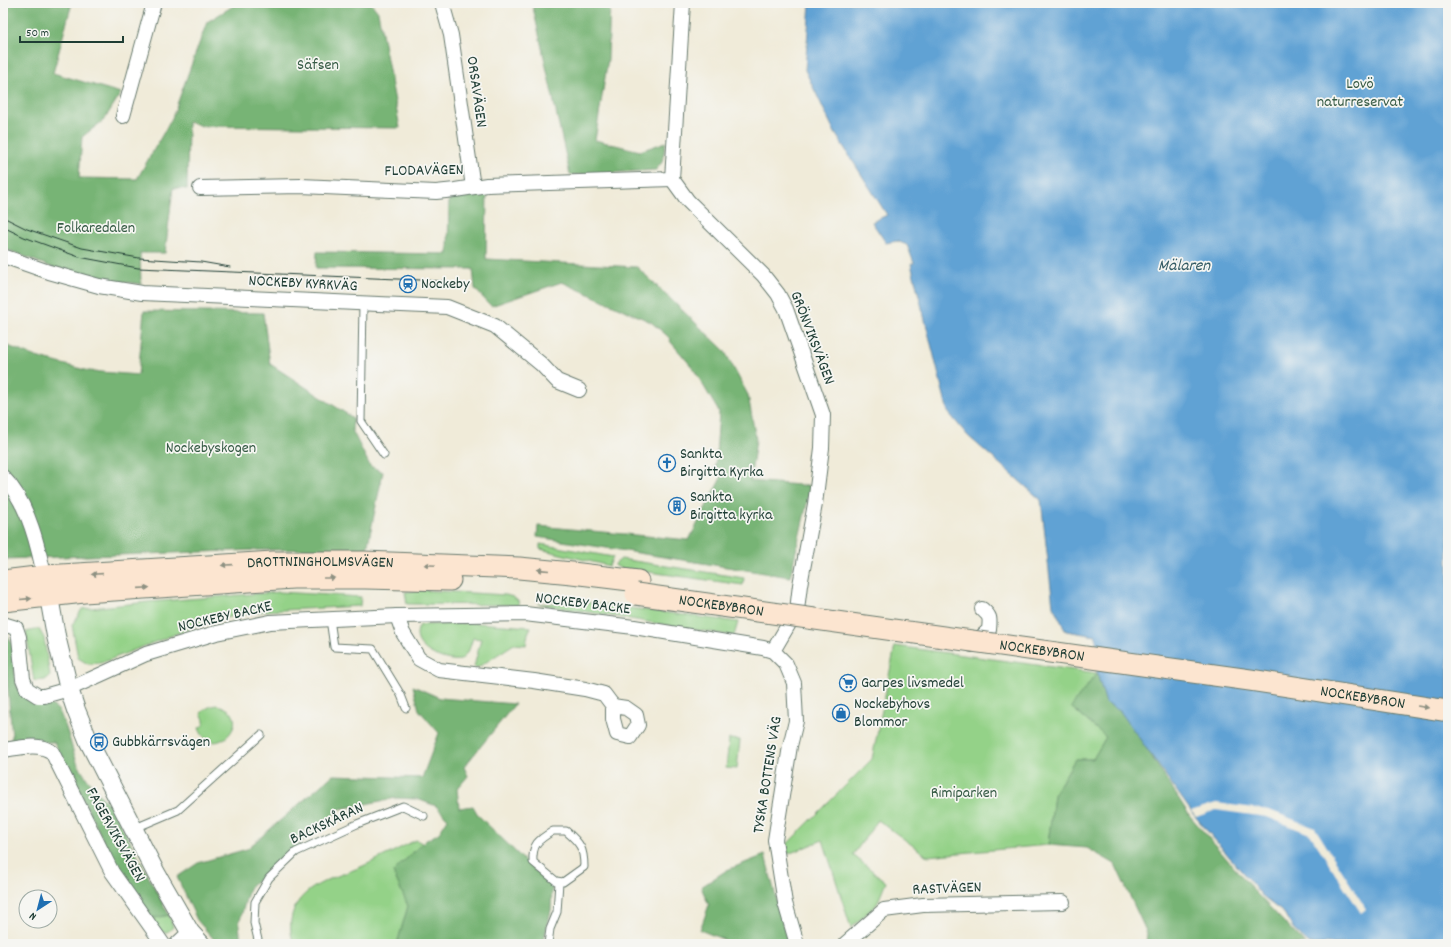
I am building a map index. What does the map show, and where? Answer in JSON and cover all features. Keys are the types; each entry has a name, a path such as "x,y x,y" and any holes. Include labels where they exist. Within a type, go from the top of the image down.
{"main road":[{"name":"DROTTNINGHOLMSVÄGEN","path":"3,580 273,562 364,562 519,568 572,573 637,588"},
{"name":"DROTTNINGHOLMSVÄGEN","path":"3,601 84,592 293,578 458,580 571,587 637,588"},
{"name":"NOCKEBYBRON","path":"637,588 1056,642 1448,697"},
{"name":"NOCKEBYBRON","path":"637,588 1448,711"}],"street":[{"path":"124,116 154,3"},
{"name":"ORSAVÄGEN","path":"442,3 451,36 473,187"},
{"path":"672,179 683,3"},
{"name":"FLODAVÄGEN","path":"200,188 301,186 436,192 487,185 672,179"},
{"name":"GRÖNVIKSVÄGEN","path":"672,179 688,201 763,275 778,294 786,309 822,415 822,448 815,504 800,585 797,610 789,625 768,650"},
{"name":"NOCKEBY KYRKVÄG","path":"3,256 49,272 98,286 142,293 364,304 447,306 495,326 541,364 557,381 579,390"},
{"path":"3,477 18,496 32,527 45,576 56,636 69,689 76,710 89,742 189,940"},
{"path":"789,625 970,646 989,630 989,616 982,609"},
{"name":"NOCKEBY BACKE","path":"69,689 146,654 216,633 270,622 397,616 525,614 634,627 768,650"},
{"path":"397,616 403,633 419,659 439,670 534,681 585,689 604,694 612,706"},
{"path":"9,626 19,637 23,679 27,689 38,696 44,696 69,689"},
{"name":"TYSKA BOTTENS VÄG","path":"768,650 786,664 794,683 796,721 790,746 775,840 786,904 797,944"},
{"name":"FAGERVIKSVÄGEN","path":"3,750 37,746 46,748 52,752 112,872 163,944"},
{"name":"RASTVÄGEN","path":"845,944 884,910 923,905 1063,902"}],"lane":[{"path":"364,304 361,421 384,455"},
{"path":"330,619 334,647 373,649 401,695 406,708"},
{"path":"133,829 178,810 261,735"},
{"name":"BACKSKÅRAN","path":"259,944 254,923 255,902 269,878 296,852 357,824 403,806 424,816"},
{"path":"553,831 566,831 576,840 584,854 584,867 573,876 559,882 544,872 533,862 532,850 541,838 553,831"},
{"path":"548,944 550,929 557,912 559,882"}],"green space":[{"path":"3,3 72,3 53,73 121,93 104,120 82,137 79,178 137,179 172,118 207,22 238,3 371,3 378,12 400,128 202,126 188,122 187,189 173,188 165,253 140,253 141,284 97,279 51,267 3,248"},
{"path":"532,3 610,3 608,59 595,140 640,151 666,142 662,162 656,170 570,175"},
{"path":"487,192 486,259 637,267 724,350 748,395 756,440 750,481 811,486 790,577 537,537 538,526 689,540 722,476 715,471 719,412 693,368 670,341 671,339 651,322 562,282 491,306 475,289 473,269 316,268 317,252 448,254 449,196"},
{"name":"Nockebyskogen","path":"144,311 263,313 270,364 353,418 352,430 370,466 383,472 367,549 257,550 3,559 3,344 36,357 89,371 138,375"},
{"path":"540,544 613,557 609,566 540,549"},
{"path":"621,559 744,578 743,585 620,568 614,565"},
{"path":"421,590 506,595 513,597 518,601 519,605 407,604 405,592"},
{"path":"280,592 361,597 360,606 265,611 212,620 101,663 88,664 78,658 72,625 82,609 148,602"},
{"path":"584,602 738,622 734,636 538,604"},
{"path":"476,623 531,627 528,633 526,645 514,644 477,668 474,667 481,639 473,638 469,650 461,660 445,659 437,656 422,647 418,640 417,633 420,625"},
{"path":"39,629 44,638 50,676 45,680 34,681 26,632"},
{"path":"3,632 12,644 16,679 21,694 25,698 35,702 51,705 59,711 80,768 92,786 111,806 169,915 151,919 118,871 54,742 9,742 12,737"},
{"name":"Rimiparken","path":"895,646 1097,673 1071,707 1106,737 1093,759 1075,759 1054,795 1048,845 927,856 878,820 853,855 886,882 877,904 851,928 823,840 788,854 787,844 872,759"},
{"path":"1097,673 1106,703 1120,711 1190,816 1256,893 1305,944 1146,944 1147,933 1115,864 1087,848 1048,845 1054,795 1075,759 1093,759 1106,737 1071,707"},
{"path":"413,686 440,698 515,704 464,767 468,776 457,789 459,808 473,806 478,815 534,870 547,878 552,887 551,910 543,944 397,944 408,906 393,872 425,841 439,833 448,819 436,806 417,799 396,798 340,809 249,888 239,924 241,944 218,944 197,920 177,877 198,863 247,849 333,775 422,778 439,733 419,710"},
{"path":"217,705 229,710 234,718 234,727 222,740 213,742 205,738 199,728 204,723 201,713 212,706"},
{"path":"729,739 740,740 737,769 726,768"},
{"path":"416,840 422,843 393,872 408,906 397,944 294,944 291,932 291,920 294,908 301,898 309,891 319,884 383,857"},
{"path":"765,855 788,944 727,944 725,940 700,930 709,905 701,887 727,870"},
{"path":"169,915 173,927 167,932 161,930 151,919"}],"water":[{"name":"Mälaren","path":"810,3 1448,3 1448,944 1309,944 1294,930 1284,913 1265,899 1193,814 1120,711 1106,703 1097,673 1096,636 1066,631 1053,606 1041,500 968,436 948,412 911,264 914,263 907,245 897,241 886,243 872,222 887,215 835,133 805,70"}],"pier":[{"path":"1216,803 1269,810 1315,828 1366,909 1361,913 1310,834 1267,817 1216,810 1196,817 1191,811"}],"tram line":[{"path":"3,217 27,229 82,248 139,258 201,262 230,267"},
{"path":"3,227 24,237 79,257 138,268 444,281"}],"place":[{"name":"Nockeby","path":"408,284"},
{"name":"Sankta Birgitta Kyrka","path":"667,463"},
{"name":"Sankta Birgitta kyrka","path":"677,506"},
{"name":"Garpes livsmedel","path":"848,683"},
{"name":"Nockebyhovs Blommor","path":"841,713"},
{"name":"Gubbkärrsvägen","path":"99,742"}],"park label":[{"name":"Säfsen","path":"318,65"},
{"name":"Lovö naturreservat","path":"1360,93"},
{"name":"Folkaredalen","path":"96,228"}]}
